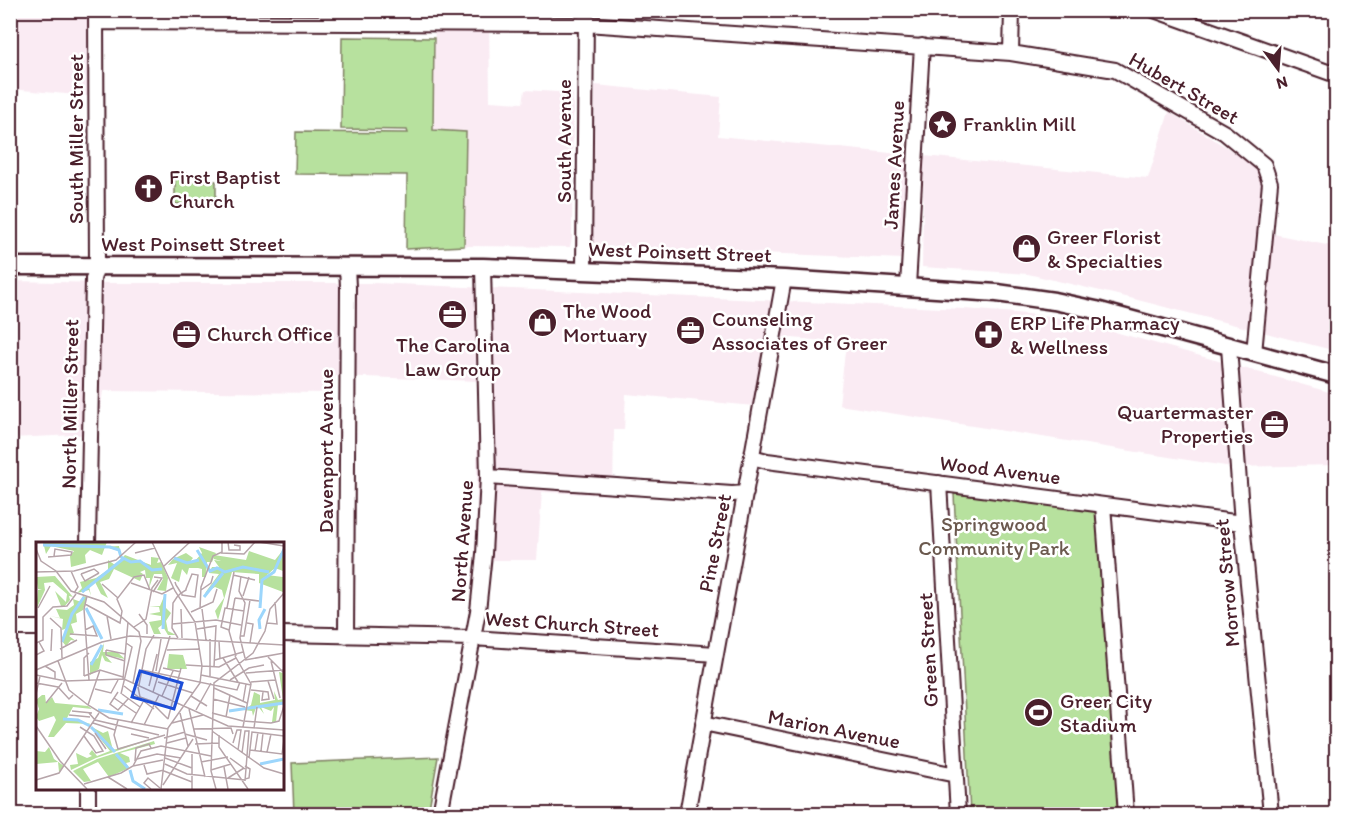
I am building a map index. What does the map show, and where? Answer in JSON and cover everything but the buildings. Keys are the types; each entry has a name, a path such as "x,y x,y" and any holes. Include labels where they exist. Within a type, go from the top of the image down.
{"main road":[{"name":"West Poinsett Street","path":"10,266 483,267 784,279 997,292 1096,310 1336,375"}],"street":[{"path":"1011,53 1012,10"},
{"path":"1154,10 1336,75"},
{"name":"Hubert Street","path":"96,16 586,17 1011,53 1115,70 1225,133 1264,165 1270,183 1254,353"},
{"name":"South Miller Street","path":"96,16 97,266"},
{"name":"South Avenue","path":"584,271 586,17"},
{"name":"James Avenue","path":"908,286 922,46"},
{"name":"North Miller Street","path":"88,542 93,279 97,266"},
{"name":"Davenport Avenue","path":"346,636 347,266"},
{"name":"North Avenue","path":"440,814 478,611 488,477 483,267"},
{"name":"Pine Street","path":"687,814 784,279"},
{"name":"Morrow Street","path":"1229,347 1242,523 1271,814"},
{"name":"Wood Avenue","path":"752,456 767,461 1242,523"},
{"path":"488,477 732,494 746,493"},
{"name":"Green Street","path":"939,483 958,814"},
{"path":"1103,505 1126,814"},
{"path":"10,628 36,628"},
{"name":"West Church Street","path":"284,634 473,638 716,654"},
{"name":"Marion Avenue","path":"703,723 956,775"},
{"path":"88,789 88,814"}],"shaded area":[{"path":"10,11 88,11 88,96 11,89"},
{"path":"435,16 489,16 490,101 523,103 525,90 573,93 572,238 570,247 464,246 466,133 433,130"},
{"path":"595,85 721,97 718,136 911,155 903,259 593,246"},
{"path":"1169,112 1257,168 1265,191 1260,231 1336,247 1336,351 1028,274 922,267 924,156 1148,178"},
{"path":"10,281 374,283 964,309 1052,316 1336,394 1336,465 1232,467 839,405 846,343 781,337 765,407 626,394 624,430 614,430 613,495 542,492 537,560 476,560 478,381 335,376 334,393 103,391 97,434 11,438"}],"green space":[{"path":"342,37 434,38 433,130 466,132 464,246 406,249 407,175 295,174 296,132 408,133 407,130 341,129"},
{"path":"175,173 186,173 186,181 216,181 216,203 175,204"},
{"name":"Greer City Stadium","path":"954,494 1099,509 1120,814 970,814"},
{"path":"438,757 428,814 294,814 292,763"}],"place":[{"name":"Franklin Mill","path":"942,124"},
{"name":"First Baptist Church","path":"148,189"},
{"name":"Greer Florist & Specialties","path":"1026,249"},
{"name":"The Carolina Law Group","path":"453,314"},
{"name":"The Wood Mortuary","path":"542,323"},
{"name":"Counseling Associates of Greer","path":"691,331"},
{"name":"Church Office","path":"186,334"},
{"name":"ERP Life Pharmacy & Wellness","path":"989,335"},
{"name":"Quartermaster Properties","path":"1274,424"},
{"name":"Greer City Stadium","path":"1039,713"}],"park label":[{"name":"Springwood Community Park","path":"994,536"}]}
